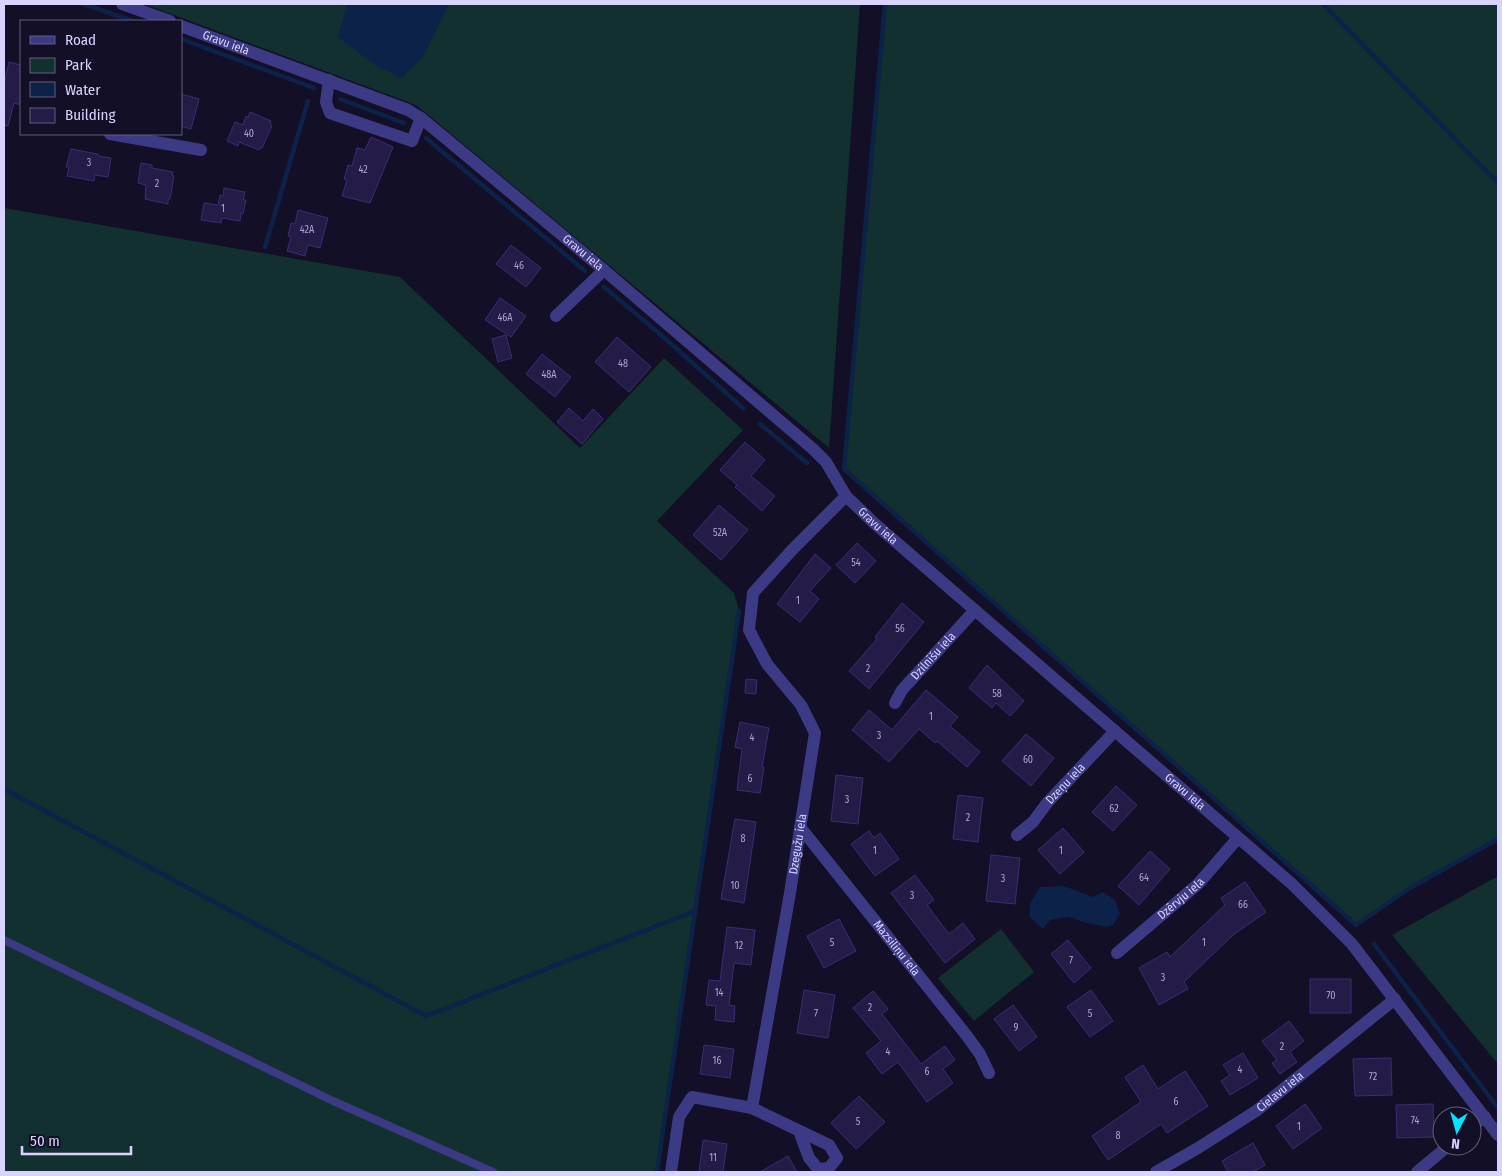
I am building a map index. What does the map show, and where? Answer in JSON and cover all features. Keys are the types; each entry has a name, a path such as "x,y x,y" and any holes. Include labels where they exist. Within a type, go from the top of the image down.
{"street":[{"path":"122,4 164,20"},
{"name":"Gravu iela","path":"182,26 408,110 421,118 604,270 813,449 826,462 846,496 1292,884 1352,944 1498,1135"},
{"path":"329,80 326,102 330,112 412,141 421,118"},
{"path":"124,135 201,150"},
{"path":"556,316 604,270"},
{"name":"Dzegužu iela","path":"752,1108 815,733 801,705 767,664 749,630 753,593 792,550 846,496"},
{"name":"Dzilnīšu iela","path":"895,703 902,690 975,610"},
{"name":"Dzeņu iela","path":"1017,835 1033,822 1047,803 1115,731"},
{"name":"Mazsiliņu iela","path":"800,828 967,1036 980,1054 989,1073"},
{"name":"Dzērvju iela","path":"1117,953 1198,884 1238,838"},
{"name":"Cielavu iela","path":"1156,1172 1256,1111 1395,999"},
{"path":"671,1172 679,1117 692,1097 752,1108 799,1131"},
{"path":"1417,1172 1436,1156"}],"lane":[{"path":"4,940 333,1101 493,1172"}],"green space":[{"path":"144,4 860,4 829,448 416,105"},
{"path":"885,4 1498,4 1498,837 1412,887 1356,925 844,469"},
{"path":"4,208 400,277 580,448 664,358 743,430 657,521 734,593 739,611 657,1172 4,1172"},
{"path":"1498,876 1498,1064 1392,935"},
{"path":"1001,929 1034,972 974,1021 938,978"}],"water":[{"path":"347,4 449,4 424,55 402,78 375,65 338,37"},
{"path":"1064,886 1093,897 1103,892 1115,900 1120,914 1113,925 1107,927 1069,917 1050,920 1043,929 1030,917 1030,903 1040,887"}],"building":[{"path":"9,62 20,65 20,105 14,103 8,126 4,125 4,85"},
{"path":"182,94 199,99 191,129 182,126"},
{"path":"250,112 271,121 270,125 272,126 262,148 259,150 239,142 238,146 227,141 235,122 243,125 246,116 248,117"},
{"path":"371,137 393,147 370,203 342,196 347,180 344,179 348,165 352,166 357,148 365,150"},
{"path":"71,149 111,158 108,177 95,175 94,181 67,176 69,167 66,167"},
{"path":"141,163 152,165 152,168 173,172 172,175 174,176 168,204 145,199 146,185 138,183"},
{"path":"224,188 245,192 243,200 246,200 240,221 222,218 221,223 201,220 204,203 218,205 220,195 223,196"},
{"path":"298,210 328,218 320,248 308,245 305,256 287,251 291,237 288,236 291,223 295,224"},
{"path":"511,245 541,268 526,287 496,264"},
{"path":"500,298 526,316 511,337 485,320"},
{"path":"506,335 512,358 498,362 492,339"},
{"path":"617,337 651,367 629,392 595,362"},
{"path":"542,354 571,377 555,397 526,374"},
{"path":"569,408 583,421 593,409 603,419 582,444 557,422"},
{"path":"745,442 765,460 751,476 775,496 762,511 735,487 737,485 720,470"},
{"path":"719,505 748,530 721,560 693,535"},
{"path":"857,543 876,561 855,583 836,565"},
{"path":"815,554 831,568 810,591 819,599 800,622 777,604"},
{"path":"902,603 924,622 869,689 849,671 877,639 875,637"},
{"path":"987,665 1024,701 1010,716 996,703 992,708 969,688"},
{"path":"746,679 757,680 756,694 745,693"},
{"path":"926,690 958,717 950,726 980,752 967,767 937,741 935,743 919,729 889,762 852,730 869,710 892,730"},
{"path":"740,722 769,728 762,767 764,767 760,793 737,790 742,749 735,747"},
{"path":"1026,734 1054,758 1031,786 1002,761"},
{"path":"836,775 863,778 858,824 831,821"},
{"path":"1116,786 1137,805 1113,831 1092,812"},
{"path":"958,795 983,798 978,842 953,839"},
{"path":"735,819 756,822 744,903 721,899"},
{"path":"1063,828 1084,852 1060,874 1038,850"},
{"path":"869,831 874,838 880,833 899,859 875,876 851,844"},
{"path":"1150,851 1170,869 1139,905 1118,886"},
{"path":"991,855 1020,858 1015,904 986,901"},
{"path":"915,875 934,900 927,905 949,934 963,923 975,939 945,963 891,893"},
{"path":"1245,882 1266,912 1233,935 1184,982 1188,989 1159,1005 1139,968 1167,952 1170,957 1225,905 1221,898"},
{"path":"839,919 856,951 824,968 807,936"},
{"path":"727,927 755,930 751,965 734,963 729,1005 735,1006 734,1022 715,1020 716,1006 706,1005 709,980 720,981"},
{"path":"1068,940 1091,968 1074,983 1051,954"},
{"path":"1310,979 1351,979 1351,1013 1310,1013"},
{"path":"804,990 835,995 828,1038 797,1033"},
{"path":"1091,990 1113,1021 1090,1037 1067,1007"},
{"path":"873,991 888,1009 882,1014 921,1064 945,1046 955,1060 943,1069 953,1083 927,1102 898,1062 882,1074 866,1053 881,1041 853,1008"},
{"path":"1013,1005 1037,1037 1019,1051 994,1019"},
{"path":"1289,1021 1304,1041 1290,1052 1297,1062 1280,1074 1272,1063 1277,1060 1262,1041"},
{"path":"704,1045 734,1049 730,1078 700,1074"},
{"path":"1243,1053 1258,1078 1230,1095 1221,1081 1230,1075 1223,1065"},
{"path":"1391,1058 1392,1095 1355,1096 1353,1059"},
{"path":"1143,1065 1158,1089 1185,1071 1208,1106 1167,1133 1161,1124 1108,1160 1092,1136 1141,1102 1125,1077"},
{"path":"859,1096 885,1122 856,1149 831,1123"},
{"path":"1305,1104 1322,1128 1293,1149 1276,1126"},
{"path":"1433,1104 1432,1137 1397,1138 1396,1105"},
{"path":"703,1140 727,1144 723,1172 699,1172"},
{"path":"1253,1143 1265,1165 1253,1172 1228,1172 1222,1161"},
{"path":"788,1156 797,1172 760,1172"}],"waterway":[{"path":"83,4 130,20"},
{"path":"885,4 844,469 1356,925 1410,888 1498,839"},
{"path":"1323,4 1498,183"},
{"path":"182,39 314,88"},
{"path":"340,99 404,123"},
{"path":"265,247 308,101"},
{"path":"426,138 585,271"},
{"path":"604,287 743,408"},
{"path":"760,424 807,463"},
{"path":"657,1172 739,611"},
{"path":"4,789 426,1016 695,911"},
{"path":"1374,944 1498,1108"}]}
